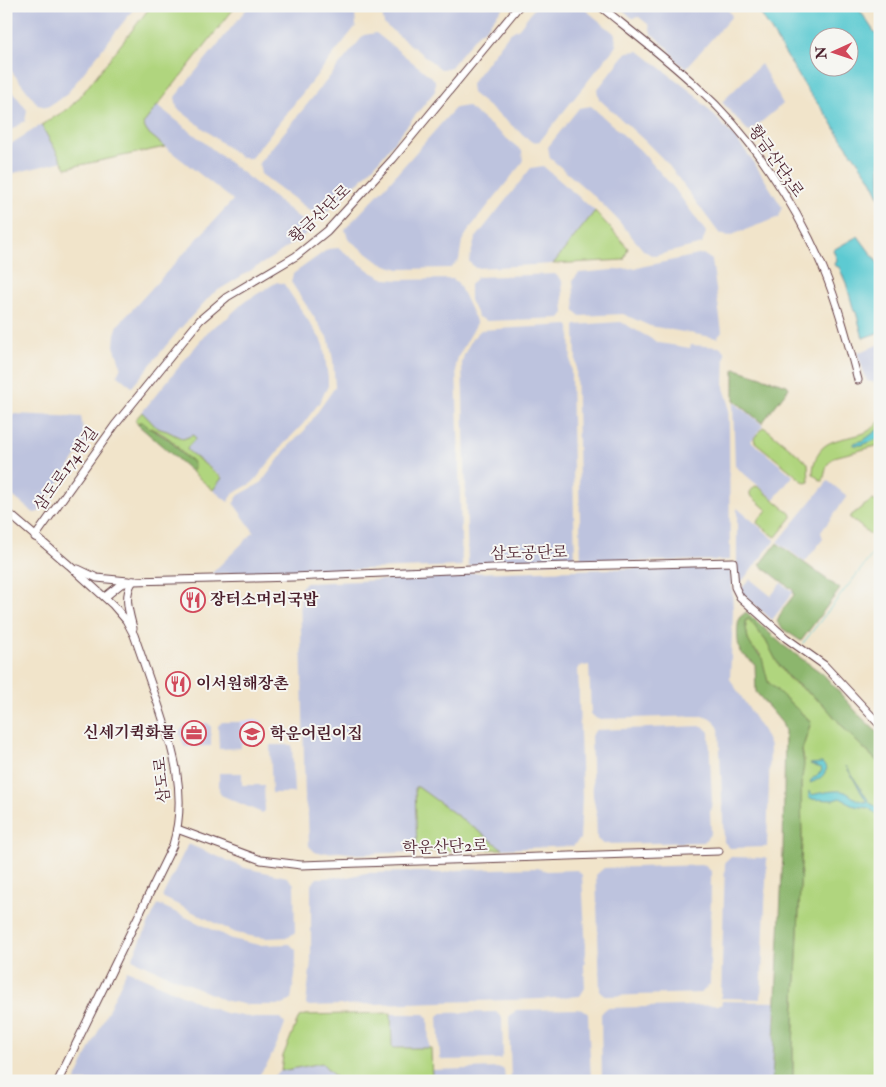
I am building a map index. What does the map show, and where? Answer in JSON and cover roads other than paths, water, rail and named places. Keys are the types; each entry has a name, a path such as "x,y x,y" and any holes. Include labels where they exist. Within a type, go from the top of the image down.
{"street":[{"name":"황금산단로","path":"120,418 188,333 214,307 227,297 296,256 327,231 393,159 519,6"},
{"name":"황금산단3로","path":"600,6 696,85 746,139 767,168 796,215 823,269 839,312 858,380"},
{"name":"삼도로174번길","path":"35,537 120,418"},
{"name":"삼도로","path":"6,511 105,597 126,620 138,648 174,755 179,792 177,829 173,845 58,1081"},
{"name":"삼도공단로","path":"105,597 121,584 133,581 293,577 484,568 733,562 735,587 740,597 786,638 824,665 880,725"},
{"path":"69,565 97,578 133,581"},
{"path":"133,581 128,588 127,598 138,648"},
{"name":"학운산단2로","path":"177,829 261,860 301,865 719,851"}],"water":[{"path":"756,6 857,6 875,33 880,35 880,198 870,178 840,137 831,121 808,91"},
{"path":"858,236 880,266 880,332 863,338 846,283 839,267 834,264 837,260 833,250"},
{"path":"880,428 880,438 862,445 853,445 864,440"},
{"path":"822,763 827,768 824,774 810,783 822,771 821,768 810,764"},
{"path":"846,766 870,803 880,809 880,818 869,808 855,806 840,798 833,800 809,799 809,791 812,795 838,791 845,792 858,800 867,802"}],"waterway":[{"path":"803,643 880,545"}],"place":[{"name":"장터소머리국밥","path":"193,600"},
{"name":"이서원해장촌","path":"178,684"},
{"name":"신세기퀵화물","path":"194,733"},
{"name":"학운어린이집","path":"252,734"}]}
